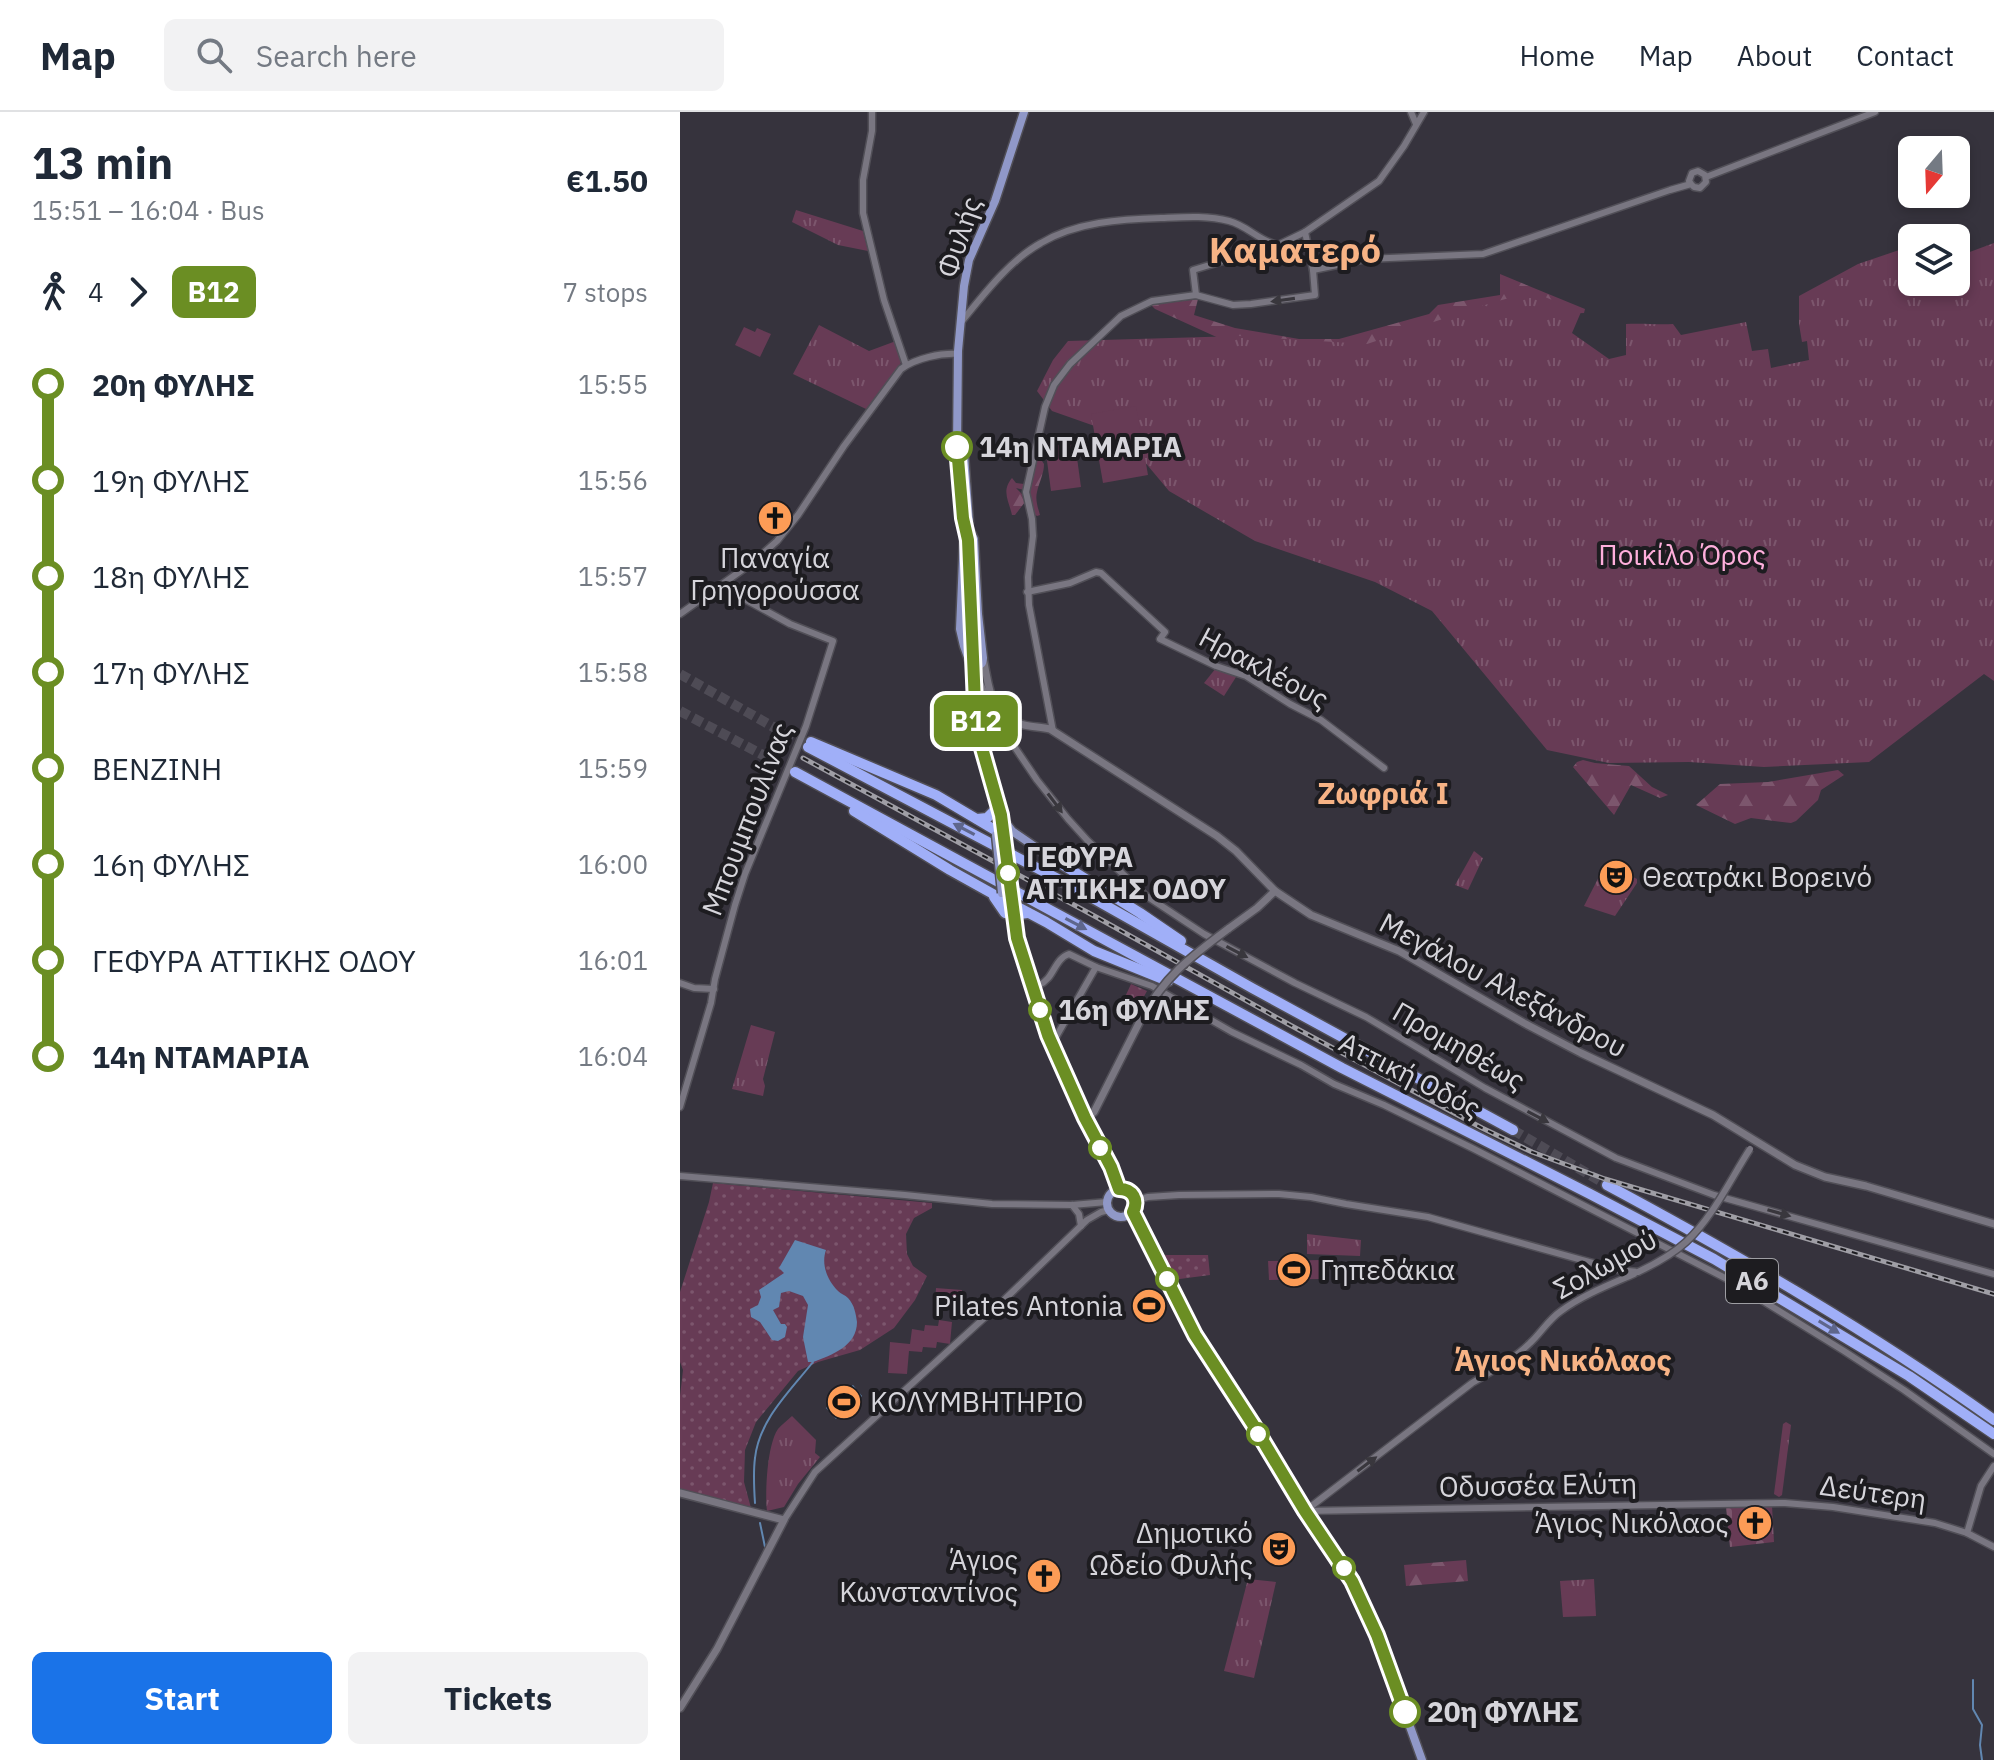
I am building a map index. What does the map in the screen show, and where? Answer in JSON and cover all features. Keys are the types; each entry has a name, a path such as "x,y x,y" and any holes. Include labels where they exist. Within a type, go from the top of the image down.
{"highway":[{"name":"Αττική Οδός","path":"975,819 936,795 810,744 1513,1130"},
{"name":"Αττική Οδός","path":"795,772 1270,1029 1714,1259 1909,1376 1994,1434"},
{"path":"835,794 853,810 995,898 1007,901 1109,958 1162,978 1270,1029"},
{"path":"975,819 998,813"},
{"path":"975,819 999,834"},
{"path":"1044,853 1187,945 1237,973 1252,988"},
{"path":"1014,922 1019,914 1030,914"},
{"name":"Α6","path":"1607,1185 1781,1283 1915,1366 1994,1420"}],"main road":[{"name":"Φυλής","path":"968,540 958,455 958,354 964,286 969,260 995,201 1024,112"},
{"name":"Φυλής","path":"958,429 964,454 973,651"},
{"path":"963,518 960,629 970,663 993,711"},
{"path":"969,529 974,539 983,658 979,666 970,663"},
{"name":"Μεγάλου Αλεξάνδρου","path":"983,658 998,711 1007,720 1024,726"},
{"path":"974,705 976,727 998,813 1012,938 1048,1041 1119,1189"},
{"name":"Μεγάλου Αλεξάνδρου","path":"993,711 1006,723 1044,727 1053,731 1217,836 1275,891 1311,915 1399,951 1581,1053 1713,1115 1788,1162 1815,1174 1994,1224"},
{"path":"998,813 1009,829 1044,853"},
{"path":"999,834 1012,833 1020,837"},
{"path":"1085,1118 1094,1112 1155,994 1183,964 1275,891"},
{"path":"1007,901 1048,1041"},
{"path":"1119,1189 1131,1192 1136,1200 1133,1212 1128,1216 1120,1217 1108,1206 1111,1193 1119,1189"},
{"path":"1133,1212 1195,1335 1361,1596 1422,1760"},
{"path":"680,1493 784,1520 717,1649 680,1708"}],"street":[{"path":"872,112 872,131 863,180 863,213 884,300 906,365"},
{"path":"1411,112 1416,124"},
{"path":"1196,295 1193,270 1278,245 1305,232 1379,181 1424,112"},
{"path":"1706,177 1875,112"},
{"path":"1695,171 1701,171 1706,177 1705,184 1700,188 1691,184 1690,177 1695,171"},
{"path":"1313,270 1362,260 1483,254 1691,184"},
{"path":"960,324 994,282 1029,251 1049,238 1084,226 1138,219 1213,218 1238,224 1259,238 1278,245"},
{"path":"1053,731 1027,592 1033,536 1026,489 1051,390 1070,364 1116,320 1152,301 1196,295 1233,305 1315,295 1305,232"},
{"path":"680,614 761,556 783,534 896,374 906,365 947,353 958,354"},
{"name":"Ηρακλέους","path":"1027,592 1101,573 1165,632 1160,639 1216,666 1246,676 1321,720 1384,768"},
{"name":"Μπουμπουλίνας","path":"680,1107 743,882 801,740 833,641 790,624 719,585"},
{"name":"Προμηθέως","path":"993,711 1037,780 1088,841 1145,895 1204,934 1366,1017 1485,1088 1616,1158 1714,1195 1994,1274"},
{"path":"1030,981 1036,985 1045,983 1061,956 1069,954 1096,967 1152,986 1232,1032 1334,1084 1472,1148 1729,1280 1868,1366 1994,1454"},
{"path":"1048,1041 1056,1037 1096,967"},
{"path":"680,983 694,988 714,989"},
{"name":"Σολωμού","path":"1305,1511 1444,1404 1529,1344 1560,1312 1667,1256 1686,1242 1711,1212 1755,1141"},
{"path":"680,1176 992,1204 1108,1206"},
{"path":"1136,1200 1179,1195 1279,1194 1311,1197 1428,1217 1618,1270 1638,1272"},
{"path":"1072,1205 1079,1214 1081,1226"},
{"path":"784,1520 815,1472 1081,1226 1108,1206"},
{"path":"1618,1270 1626,1277"},
{"path":"1970,1534 1968,1523 1981,1486 1994,1466"},
{"name":"Οδυσσέα Ελύτη","path":"1305,1511 1772,1504"},
{"name":"Δεύτερη","path":"1772,1504 1833,1507 1935,1523 1970,1534 1994,1547"}],"green space":[{"path":"796,210 863,231 868,251 838,245 792,222"},
{"name":"Ποικίλο Όρος","path":"1994,243 1994,681 1984,674 1869,762 1764,767 1689,762 1609,763 1547,750 1432,611 1375,582 1255,541 1169,491 1123,436 1052,411 1037,391 1053,360 1068,341 1239,336 1367,344 1533,292 1581,312 1572,333 1609,359 1626,355 1626,324 1673,324 1681,335 1746,322 1752,351 1768,349 1771,368 1809,360 1807,341 1802,342 1799,324 1799,296 1858,264 1898,250 1898,296 1970,296 1970,252"},
{"path":"1500,274 1585,309 1584,313 1532,315 1418,346 1234,345 1151,305 1198,299 1194,315 1235,328 1299,339 1339,339 1429,314 1438,305 1500,295"},
{"path":"819,325 869,351 896,341 901,352 901,363 866,409 793,374"},
{"path":"744,327 771,334 760,357 735,345"},
{"path":"1136,406 1148,475 1103,483 1091,414"},
{"path":"1075,443 1081,487 1051,491 1045,446"},
{"path":"1037,448 1042,453 1044,464 1036,495 1040,515 1037,516 1028,490"},
{"path":"1012,478 1016,483 1024,484 1024,490 1016,488 1025,502 1015,515 1012,515 1006,492"},
{"path":"1216,668 1236,677 1224,696 1204,683"},
{"path":"1583,760 1629,766 1652,787 1668,795 1660,798 1631,785 1614,815 1573,767"},
{"path":"1838,770 1844,775 1821,790 1818,800 1791,823 1751,818 1735,824 1696,805 1720,784 1768,782"},
{"path":"1474,851 1483,858 1468,890 1455,885"},
{"path":"1606,863 1637,879 1615,916 1584,906"},
{"path":"1131,984 1147,991 1129,1024 1124,1021 1132,1002 1125,997"},
{"path":"751,1025 775,1032 763,1079 763,1096 732,1089"},
{"path":"713,1183 932,1203 932,1208 914,1218 906,1234 907,1254 913,1266 927,1276 915,1300 894,1328 860,1350 798,1371 756,1422 745,1450 744,1482 751,1508 680,1489 683,1370 680,1362 680,1292"},
{"path":"1307,1234 1361,1240 1360,1256 1307,1254"},
{"path":"1159,1255 1208,1255 1210,1275 1172,1280"},
{"name":"Γηπεδάκια","path":"1320,1260 1320,1279 1269,1280 1268,1261"},
{"path":"936,1288 962,1290 961,1305 935,1303"},
{"path":"939,1320 952,1322 950,1344 937,1342 936,1348 923,1347 922,1352 909,1351 907,1374 888,1373 890,1342 910,1344 912,1329 924,1331 925,1325 938,1326"},
{"path":"792,1416 816,1440 815,1453 820,1457 784,1507 767,1511 771,1446 778,1429"},
{"path":"1783,1424 1791,1425 1782,1495 1779,1497 1774,1494"},
{"path":"1772,1506 1774,1542 1730,1547 1726,1507"},
{"path":"1466,1560 1468,1581 1406,1586 1404,1565"},
{"path":"1248,1579 1276,1582 1254,1678 1224,1671"},
{"path":"1594,1579 1596,1616 1563,1617 1560,1581"}],"water":[{"path":"795,1240 826,1250 824,1261 828,1277 838,1291 850,1300 857,1319 856,1330 848,1343 835,1353 813,1362 808,1362 803,1337 808,1305 803,1296 789,1291 781,1293 779,1307 773,1310 781,1324 787,1327 785,1337 778,1341 772,1340 760,1322 751,1317 750,1309 758,1305 761,1297 759,1290 784,1273 779,1268"},
{"name":"ΚΟΛΥΜΒΗΤΗΡΙΟ","path":"853,1385 862,1396 836,1419 826,1408"}],"waterway":[{"path":"755,1503 754,1464 763,1431 777,1407 813,1362"},
{"path":"760,1523 765,1547"},
{"path":"1973,1680 1973,1709 1982,1725 1982,1760"}],"tunnel":[{"path":"973,651 974,705"},
{"path":"680,674 807,746"},
{"path":"680,711 795,772"},
{"path":"1513,1130 1607,1185"}],"railway":[{"path":"803,758 1290,1025 1532,1152 1605,1179 1994,1294"}],"bus line":[{"name":"Β12","path":"957,447 968,540 976,727 1001,815 1017,938 1048,1035 1119,1189 1131,1192 1136,1200 1133,1212 1195,1335 1361,1596 1405,1712"}],"place":[{"name":"14η ΝΤΑΜΑΡΙΑ","path":"957,447"},
{"name":"Παναγία Γρηγορούσσα","path":"775,518"},
{"name":"ΓΕΦΥΡΑ ΑΤΤΙΚΗΣ ΟΔΟΥ","path":"1008,873"},
{"name":"Θεατράκι Βορεινό","path":"1616,877"},
{"name":"16η ΦΥΛΗΣ","path":"1040,1010"},
{"name":"Γηπεδάκια","path":"1294,1270"},
{"name":"Pilates Antonia","path":"1149,1306"},
{"name":"ΚΟΛΥΜΒΗΤΗΡΙΟ","path":"844,1402"},
{"name":"Άγιος Νικόλαος","path":"1755,1523"},
{"name":"Δημοτικό Ωδείο Φυλής","path":"1279,1549"},
{"name":"Άγιος Κωνσταντίνος","path":"1044,1576"},
{"name":"20η ΦΥΛΗΣ","path":"1405,1712"}],"district":[{"name":"Καματερό","path":"1295,250"},
{"name":"Ζωφριά Ι","path":"1383,794"},
{"name":"Άγιος Νικόλαος","path":"1563,1361"}]}
